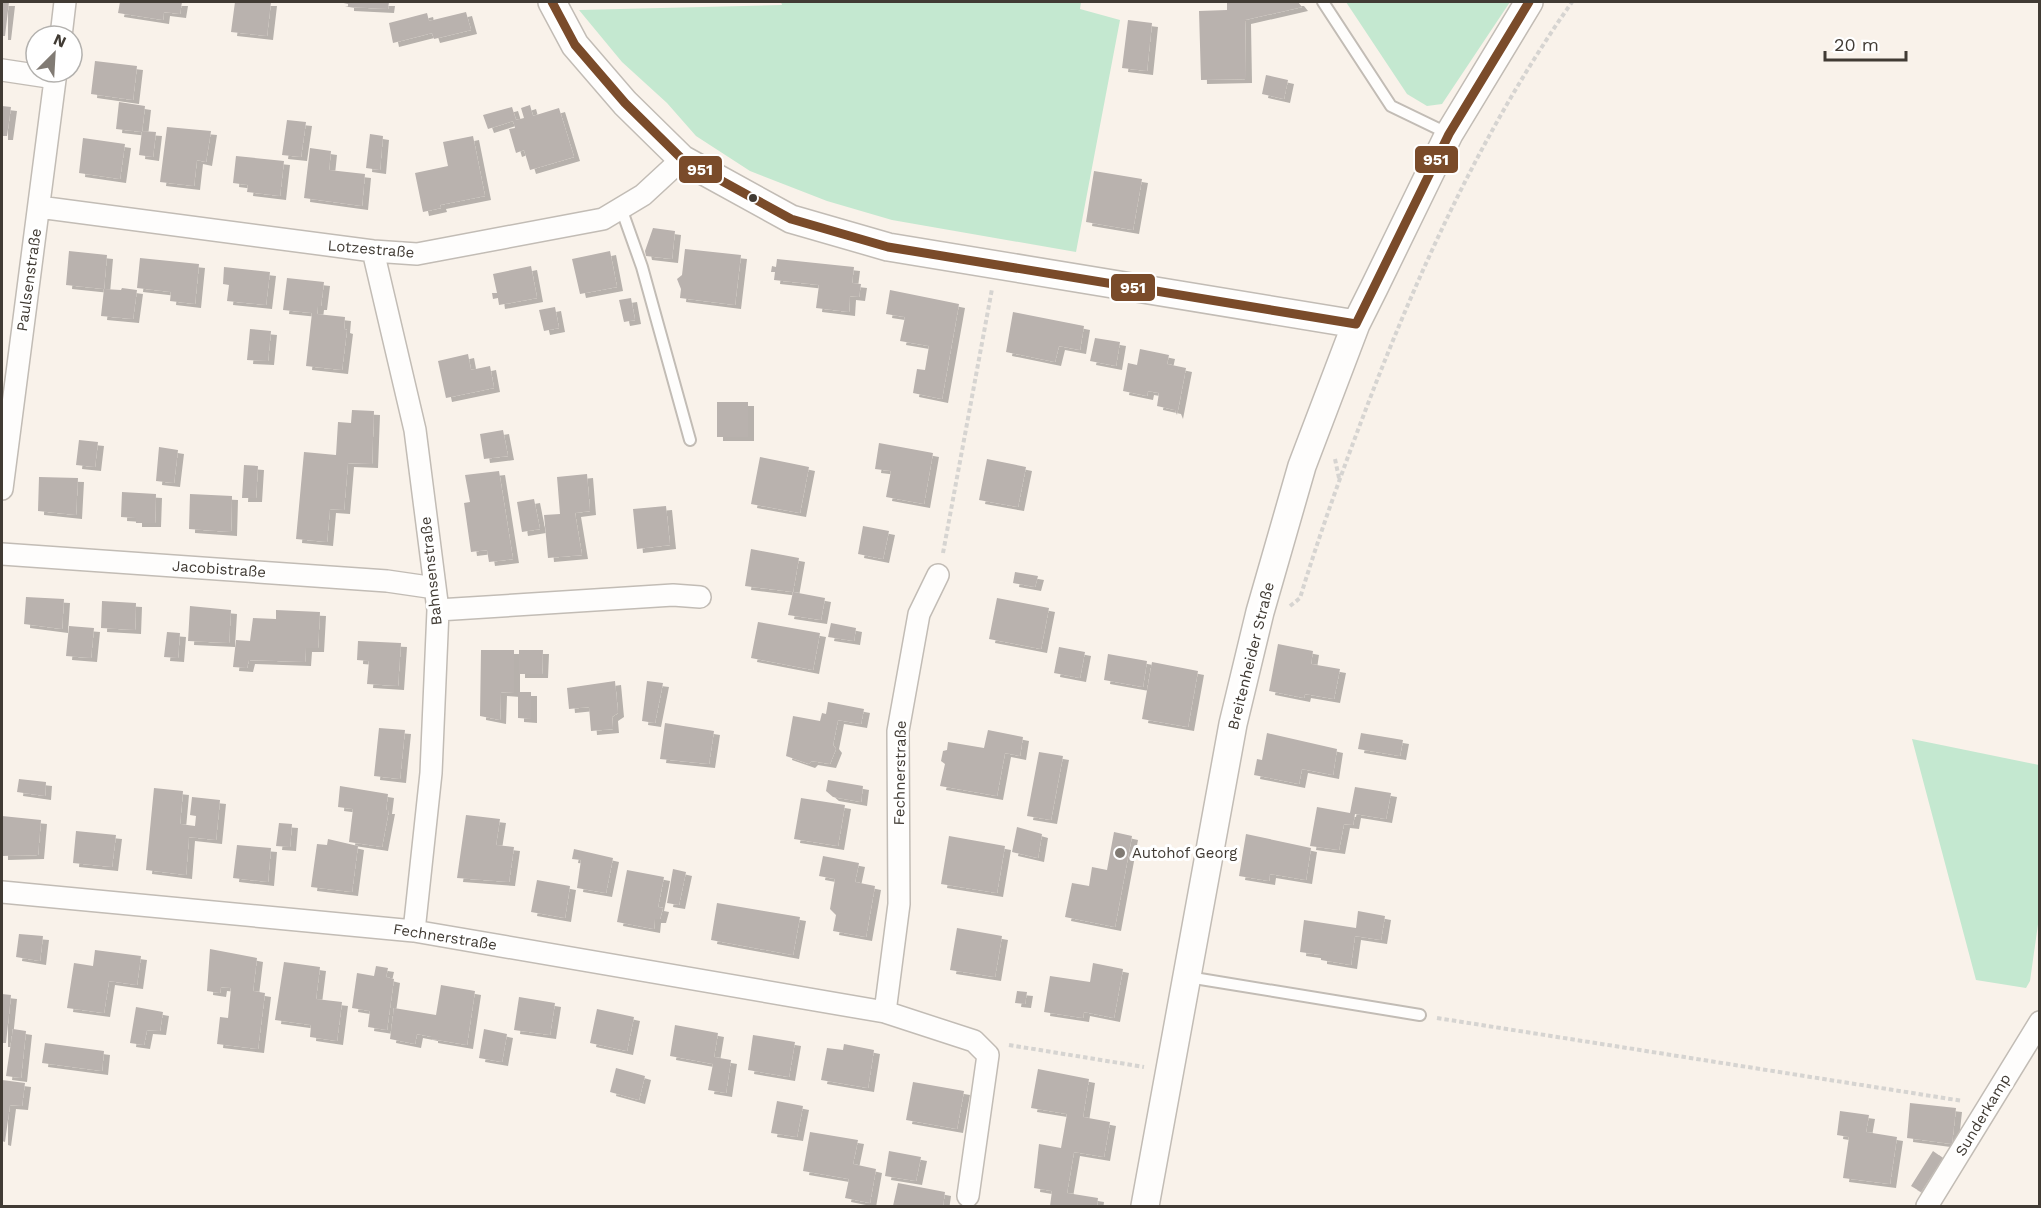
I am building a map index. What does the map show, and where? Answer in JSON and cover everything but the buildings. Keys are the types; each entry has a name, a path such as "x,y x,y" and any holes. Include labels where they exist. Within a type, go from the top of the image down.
{"street":[{"path":"62,24 65,2"},
{"path":"552,2 576,45 625,103 682,159 791,219 888,247 1356,324"},
{"name":"Breitenheider Straße","path":"1145,1206 1233,724 1260,612 1302,466 1356,324 1449,134 1529,2"},
{"path":"2,70 24,72"},
{"name":"Paulsenstraße","path":"2,489 9,374 39,207 55,84"},
{"name":"Lotzestraße","path":"39,207 373,251 417,254 603,219 643,195 682,159"},
{"name":"Bahnsenstraße","path":"373,251 414,430 438,610 431,773 414,931"},
{"name":"Jacobistraße","path":"2,554 387,580 435,588"},
{"name":"Fechnerstraße","path":"885,1012 899,904 898,731 918,614 938,575"},
{"path":"438,610 673,594 700,597"},
{"name":"Fechnerstraße","path":"2,892 414,931 885,1012 974,1041 988,1056"},
{"name":"Sunderkamp","path":"1927,1206 1976,1130 1988,1105 2040,1022"},
{"path":"968,1196 988,1056"}],"lane":[{"path":"1323,2 1391,106 1449,134"},
{"path":"621,208 642,267 690,440"},
{"path":"1188,977 1420,1015"}],"path":[{"path":"1285,609 1300,598 1341,474 1394,337 1455,198 1510,96 1572,2"},
{"path":"938,575 997,265"},
{"path":"1420,1015 1988,1105"},
{"path":"988,1056 1011,1044 1171,1072"}],"green space":[{"path":"781,2 1081,2 1080,9 1120,20 1076,252 892,220 827,201 750,171 696,136 667,103 622,62 579,10 782,5"},
{"path":"1346,2 1510,2 1442,104 1427,106 1407,94"},
{"path":"1912,739 2039,765 2040,910 2030,981 2026,988 1976,980"}],"transit line":[{"name":"951","path":"552,2 575,45 625,103 682,159 791,219 888,247 1356,324"},
{"name":"951","path":"1356,324 1449,134 1529,2"}],"place":[{"name":"Autohof Georg","path":"1120,853"}]}
